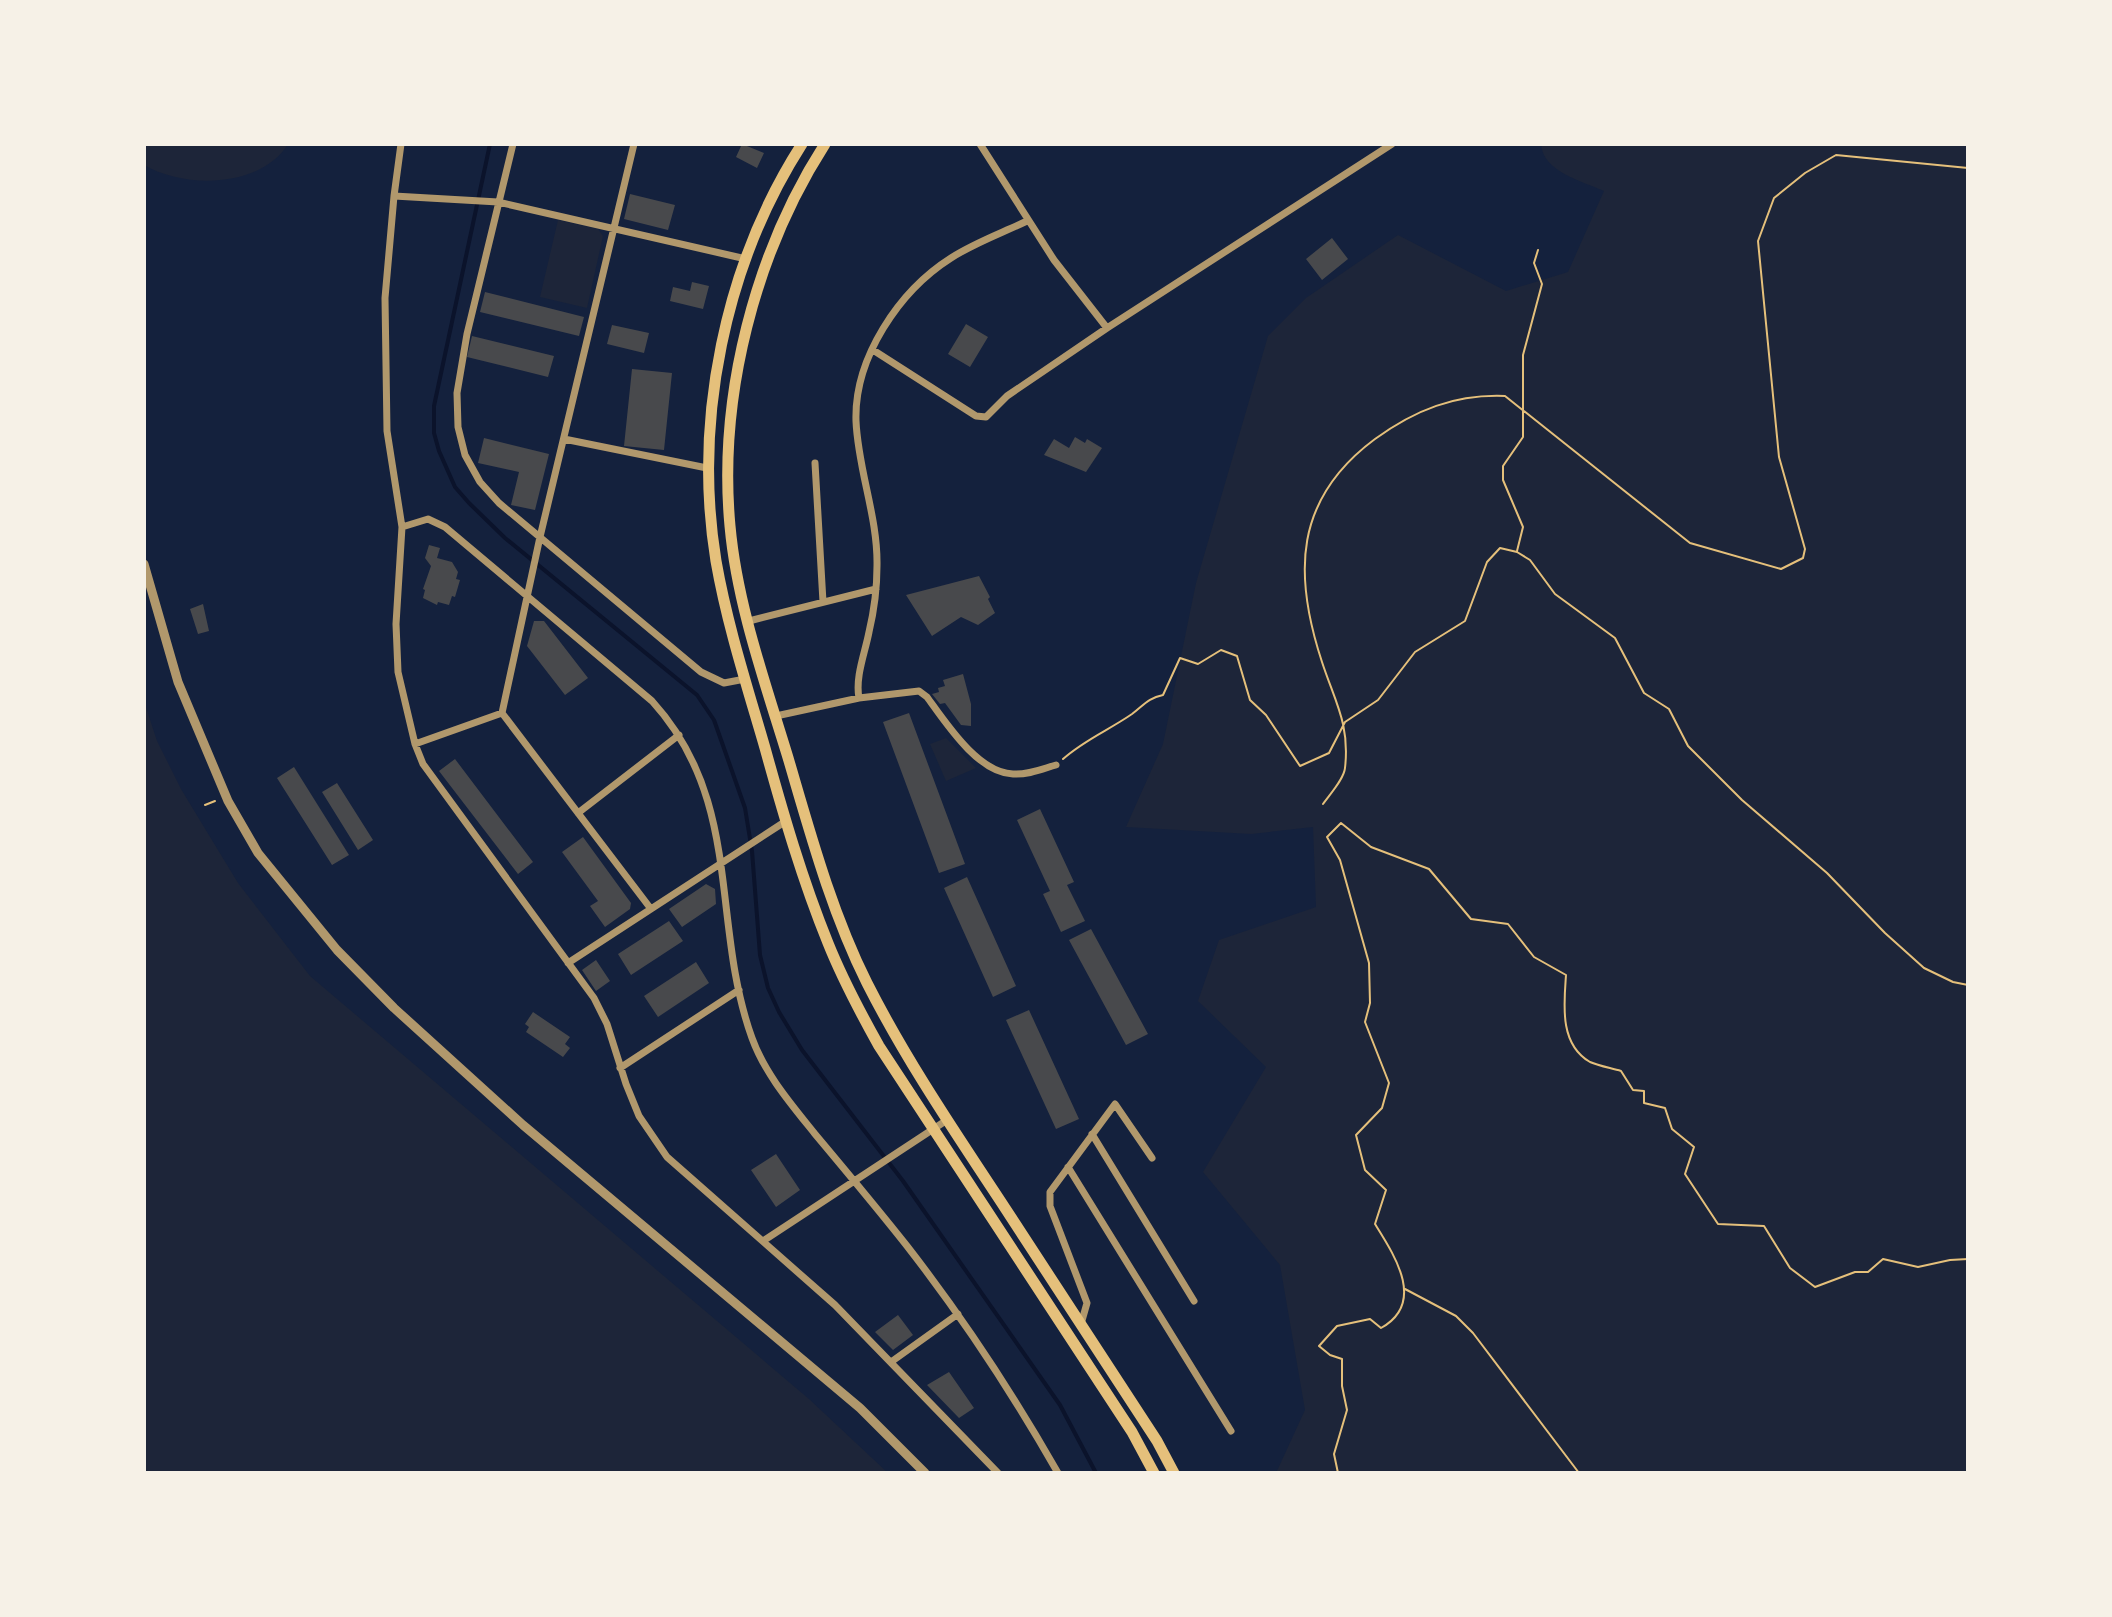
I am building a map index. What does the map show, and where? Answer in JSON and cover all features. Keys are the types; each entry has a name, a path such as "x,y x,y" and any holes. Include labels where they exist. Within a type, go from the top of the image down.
{"main road":[{"path":"802,144 772,198 746,259 721,350 707,468 716,558 782,823 848,988 879,1046 1132,1432 1154,1473"},
{"path":"825,144 793,199 768,261 738,374 729,440 728,503 737,568 749,621 816,850 866,980 895,1035 947,1120 1157,1441 1174,1473"},
{"path":"740,664 759,658"}],"street":[{"path":"401,144 385,298 387,431 402,527 396,624 398,672 415,744 436,784 601,1012 639,1116 667,1157 835,1305 998,1473"},
{"path":"513,144 460,369 458,427 465,455 480,482 499,503 701,672 724,683 745,679"},
{"path":"634,144 540,537 502,713 651,909"},
{"path":"980,144 1027,221 1107,328"},
{"path":"873,350 976,416 984,418 1007,396 1107,328 1392,144"},
{"path":"394,196 498,202 746,259"},
{"path":"859,698 858,682 876,589 877,549 856,424 860,385 873,350 900,306 943,264 1027,221"},
{"path":"564,439 707,468"},
{"path":"815,463 823,602"},
{"path":"402,527 423,519 439,524 652,701 687,746 703,787 722,862 739,990 753,1041 772,1076 958,1314 1024,1414 1058,1473"},
{"path":"144,564 178,682 228,801 258,853 331,943 394,1008 523,1125 860,1408 925,1473"},
{"path":"749,621 876,589"},
{"path":"776,716 859,698 921,692 966,745 990,767 1015,774 1056,765"},
{"path":"415,744 502,713"},
{"path":"578,813 679,735"},
{"path":"568,963 782,823"},
{"path":"620,1068 739,990"},
{"path":"1081,1324 1087,1303 1049,1197 1115,1104 1152,1158"},
{"path":"763,1241 947,1120"},
{"path":"1092,1134 1194,1301"},
{"path":"1068,1167 1231,1431"},
{"path":"891,1362 958,1314"}],"path":[{"path":"1323,804 1345,771 1345,722 1322,663 1309,613 1303,553 1322,496 1358,452 1399,422 1431,406 1482,395 1505,396 1690,543 1781,569 1803,558 1805,549 1779,457 1758,241 1774,198 1805,173 1836,155 1968,168"},
{"path":"1517,552 1523,527 1503,480 1503,466 1523,437 1523,355 1542,284 1534,263 1538,250"},
{"path":"1056,765 1083,742 1132,714 1150,697 1163,695 1180,658 1198,664 1221,650 1237,656 1250,700 1266,715 1300,766 1329,753 1345,722 1378,700 1415,652 1465,621 1487,562 1500,548 1517,552 1530,560 1555,594 1615,638 1644,693 1669,709 1688,746 1742,800 1827,873 1924,968 1953,982 1968,985"},
{"path":"1338,1473 1334,1454 1347,1410 1342,1386 1342,1359 1330,1355 1319,1346 1337,1326 1370,1319 1381,1328 1393,1321 1404,1305 1398,1259 1375,1224 1386,1190 1365,1170 1356,1135 1382,1108 1389,1083 1365,1022 1370,1003 1369,963 1340,860 1327,837 1341,823 1371,847 1429,869 1471,919 1508,924 1534,957 1566,975 1564,1023 1576,1046 1589,1061 1621,1071 1633,1090 1644,1091 1644,1103 1665,1108 1672,1129 1694,1147 1685,1174 1718,1224 1764,1226 1790,1268 1815,1287 1855,1272 1868,1272 1883,1259 1918,1267 1968,1259"},
{"path":"1403,1289 1456,1316 1473,1333 1579,1473"}],"shaded area":[{"path":"144,144 288,144 276,159 260,169 221,180 200,181 161,173 144,165"},
{"path":"1541,144 1968,144 1968,1473 1276,1473 1305,1410 1280,1265 1203,1172 1266,1067 1198,1001 1219,940 1316,907 1313,827 1251,834 1126,827 1163,744 1196,583 1268,336 1306,298 1398,235 1506,291 1568,272 1604,191 1556,169 1543,154"},
{"path":"558,220 598,229 603,236 587,308 540,297"},
{"path":"144,701 157,741 181,789 238,883 310,976 809,1399 888,1473 144,1473"},
{"path":"946,738 976,768 946,781 930,744"}],"building":[{"path":"742,144 764,153 757,168 736,157"},
{"path":"630,194 675,205 668,230 624,219"},
{"path":"1332,238 1348,259 1322,280 1306,259"},
{"path":"692,282 709,286 703,309 670,301 673,287 690,291"},
{"path":"485,292 584,317 579,336 480,312"},
{"path":"966,324 988,337 970,367 948,354"},
{"path":"612,325 649,333 644,353 607,344"},
{"path":"472,336 554,356 548,377 467,357"},
{"path":"632,369 672,373 664,450 624,446"},
{"path":"1075,437 1085,443 1087,439 1102,448 1086,472 1044,455 1054,439 1069,448"},
{"path":"484,438 549,454 535,510 511,505 519,472 478,463"},
{"path":"429,545 440,548 437,558 452,562 458,572 456,579 460,580 449,605 438,602 437,605 423,598 431,566 425,558"},
{"path":"979,576 995,613 978,625 961,617 932,636 906,595"},
{"path":"203,604 209,631 198,634 190,609"},
{"path":"534,621 544,621 588,678 565,695 527,646"},
{"path":"963,674 971,704 971,726 961,725 945,703 940,704 932,694 945,686 943,680"},
{"path":"909,713 965,864 939,873 883,722"},
{"path":"455,759 533,862 518,874 439,771"},
{"path":"294,767 349,855 332,865 277,778"},
{"path":"337,783 373,840 358,850 322,792"},
{"path":"1040,809 1074,882 1067,885 1085,921 1061,932 1043,894 1050,891 1017,820"},
{"path":"583,837 631,903 630,909 605,927 590,906 598,901 562,852"},
{"path":"967,877 1016,986 993,997 944,888"},
{"path":"706,884 715,889 716,904 682,927 669,909"},
{"path":"669,921 683,941 631,975 618,954"},
{"path":"1091,929 1148,1034 1126,1045 1069,940"},
{"path":"596,960 610,981 596,991 582,970"},
{"path":"696,962 709,983 658,1017 644,996"},
{"path":"1029,1010 1079,1119 1056,1129 1006,1020"},
{"path":"533,1012 570,1037 565,1044 570,1048 563,1057 526,1032 529,1027 525,1024"},
{"path":"776,1154 800,1190 776,1207 751,1170"},
{"path":"898,1315 913,1335 893,1350 875,1332"},
{"path":"949,1372 974,1408 959,1418 927,1385"}],"waterway":[{"path":"490,144 434,406 434,433 455,487 505,538 697,695 714,720 745,808 752,851 760,955 768,988 779,1012 802,1050 903,1181 1060,1405 1096,1473"}]}
